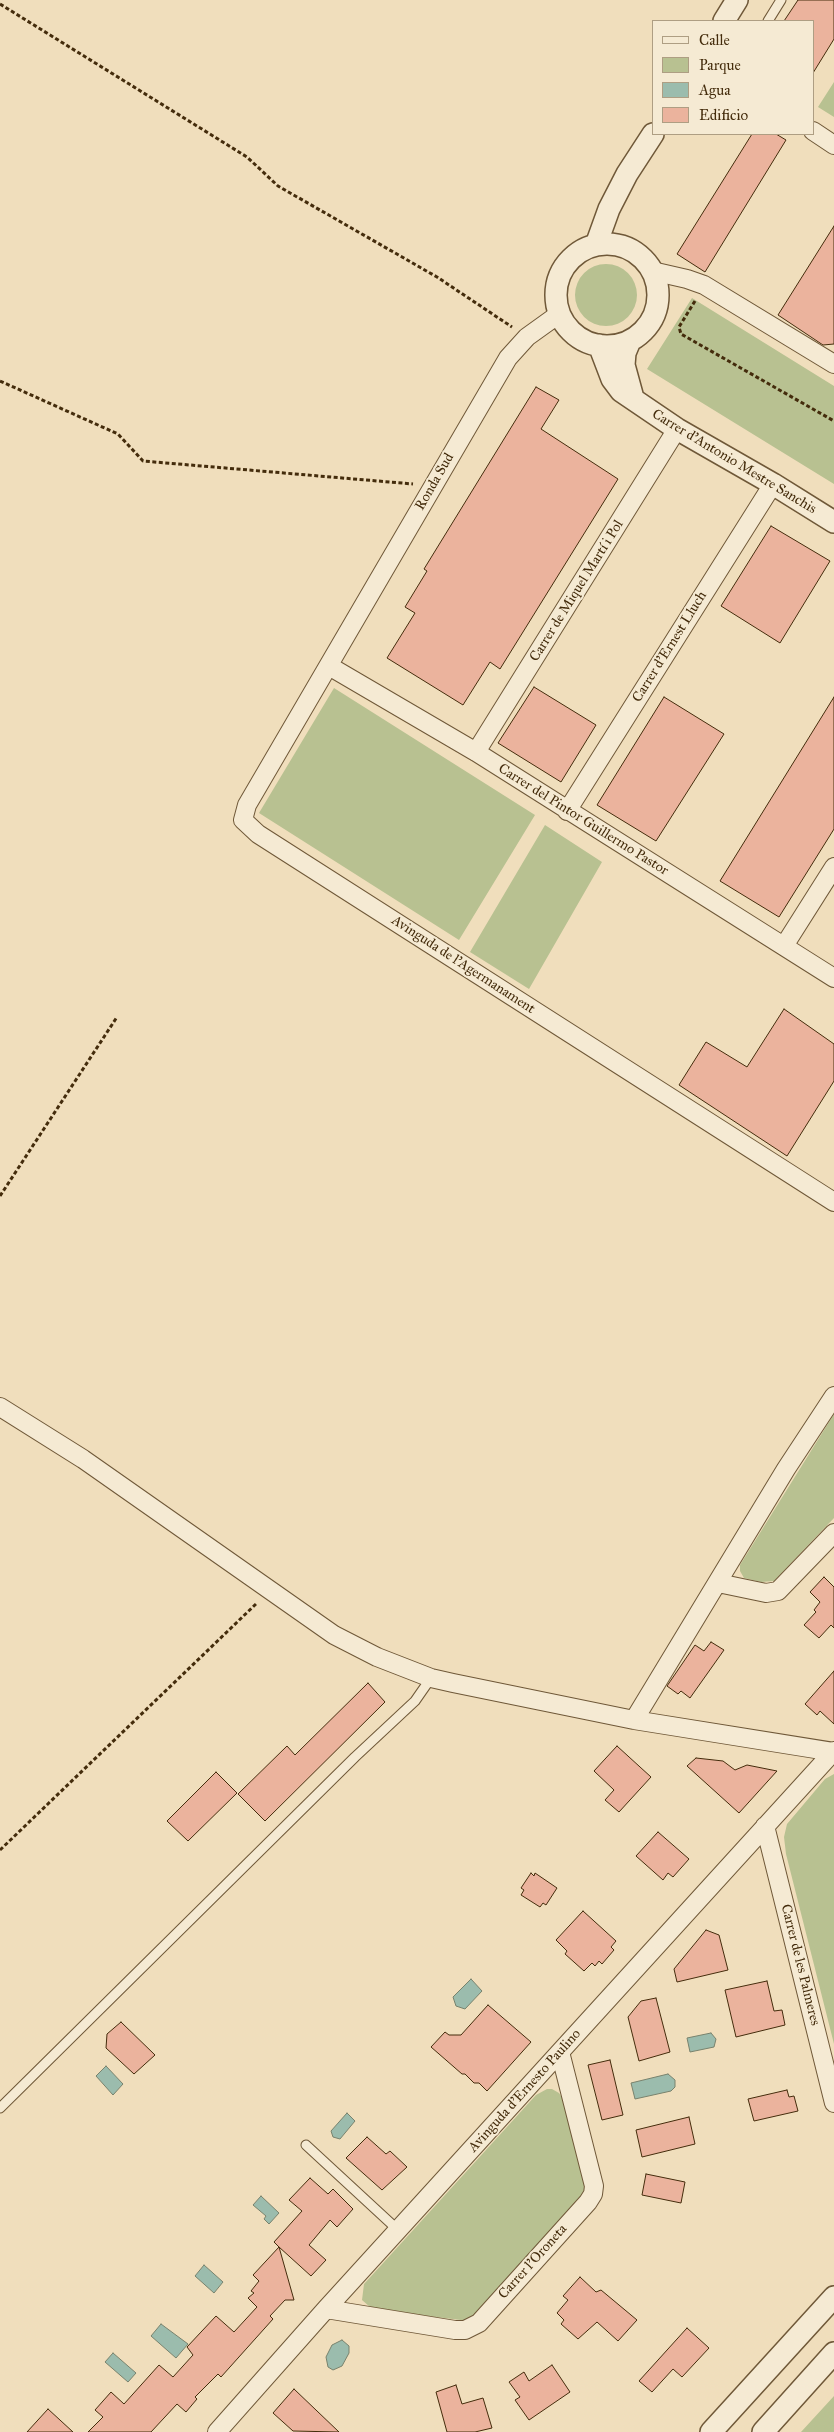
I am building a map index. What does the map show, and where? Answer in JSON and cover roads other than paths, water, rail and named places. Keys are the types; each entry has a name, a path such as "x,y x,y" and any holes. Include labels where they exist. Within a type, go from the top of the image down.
{"street":[{"path":"725,20 737,0"},
{"path":"814,132 834,145"},
{"path":"596,245 609,209 627,174 652,135"},
{"path":"608,244 630,250 642,259 652,271 657,290 656,310 641,333 630,340 614,346 598,345 574,335 559,314 556,288 559,276 575,256 596,245 608,244"},
{"path":"652,271 688,279 704,285 834,364"},
{"name":"Ronda Sud","path":"329,666 508,358 527,337 559,314"},
{"path":"630,340 625,353 624,365 634,400"},
{"name":"Carrer d'Antonio Mestre Sanchis","path":"598,345 612,379 621,391 677,429 773,484 834,522"},
{"name":"Carrer de Miquel Martí i Pol","path":"476,752 677,429"},
{"name":"Carrer d'Ernest Lluch","path":"567,811 773,484"},
{"name":"Carrer del Pintor Guillermo Pastor","path":"329,666 476,752 834,978"},
{"name":"Avinguda de l'Agermanament","path":"329,666 247,805 243,820 267,840 834,1202"},
{"path":"784,946 834,867"},
{"path":"634,1720 786,1468 834,1396"},
{"path":"0,1408 83,1459 334,1635 377,1657 431,1678 634,1720 834,1752"},
{"path":"718,1583 766,1593 778,1592 834,1533"},
{"name":"Avinguda d'Ernesto Paulino","path":"218,2432 326,2309 834,1752"},
{"name":"Carrer de les Palmeres","path":"765,1826 834,2103"},
{"name":"Carrer l'Oroneta","path":"326,2309 465,2330 479,2323 593,2194 594,2186 560,2052"},
{"path":"711,2432 834,2296"},
{"path":"763,2432 834,2353"}],"lane":[{"path":"769,20 781,0"},
{"path":"0,2108 415,1700 431,1678"},
{"path":"306,2145 398,2230"}],"water":[{"path":"471,1979 482,1991 465,2009 456,2006 453,1997"},
{"path":"711,2033 716,2039 714,2047 690,2052 687,2038"},
{"path":"106,2066 123,2084 113,2095 96,2076"},
{"path":"668,2074 675,2080 675,2087 671,2091 635,2099 631,2083"},
{"path":"347,2113 355,2121 340,2139 333,2137 331,2131"},
{"path":"261,2196 279,2213 269,2224 264,2219 266,2216 253,2205"},
{"path":"204,2265 223,2282 214,2293 195,2276"},
{"path":"161,2324 188,2344 176,2358 151,2336"},
{"path":"342,2340 349,2346 349,2353 342,2366 333,2370 328,2367 326,2357 332,2345"},
{"path":"113,2353 136,2373 128,2382 105,2362"}]}
